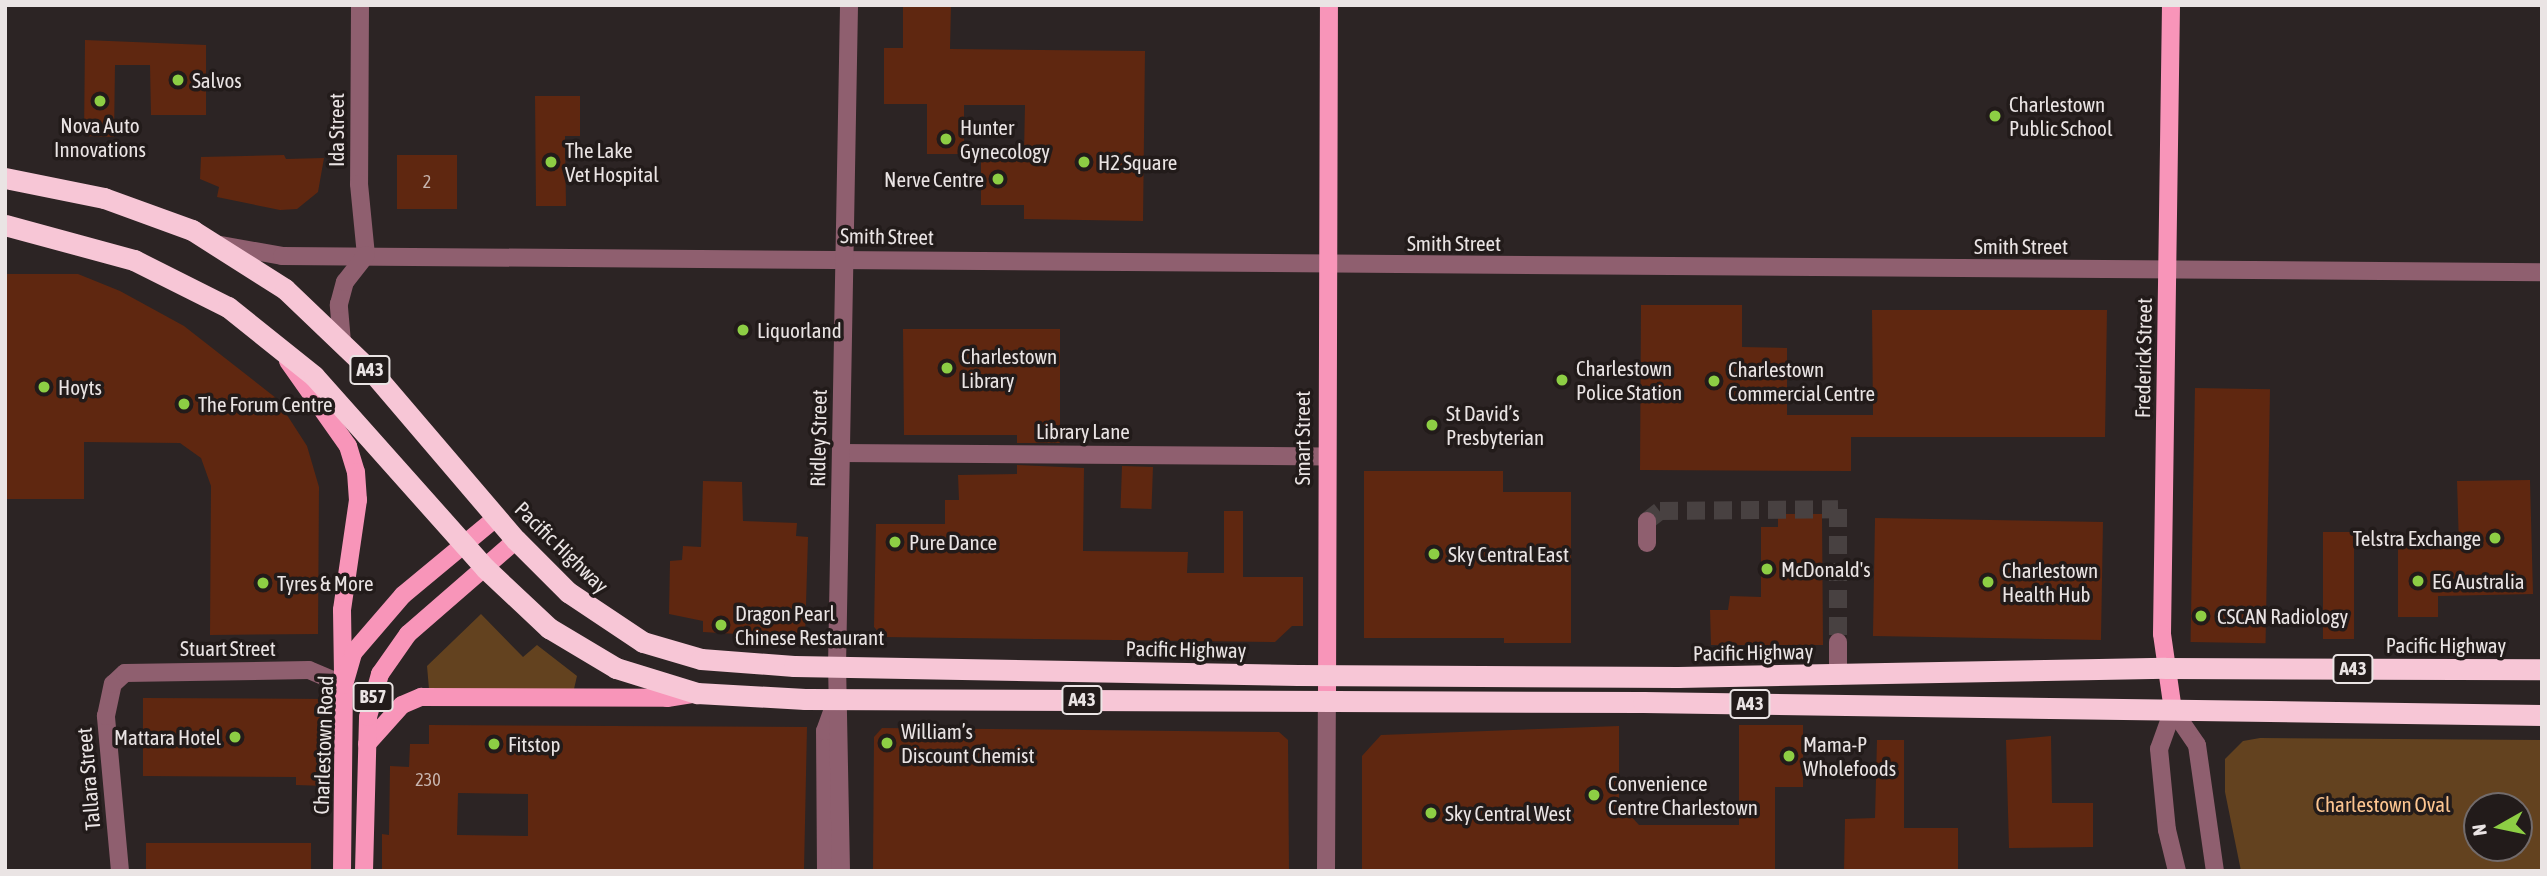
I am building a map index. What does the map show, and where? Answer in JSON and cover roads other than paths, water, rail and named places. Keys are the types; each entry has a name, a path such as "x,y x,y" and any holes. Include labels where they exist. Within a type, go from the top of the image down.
{"highway":[{"name":"Pacific Highway","path":"5,178 104,198 221,245 285,289 342,342 516,540 585,606 643,642 728,663 1326,675 1838,676 2165,668 2542,669"},
{"name":"A43","path":"5,225 134,260 203,292 273,341 314,376 485,568 549,628 592,656 646,680 697,693 837,699 1327,701 2542,715"}],"main road":[{"name":"Smart Street","path":"1327,701 1325,265 1329,5"},
{"name":"Frederick Street","path":"2171,5 2165,668 2173,710"},
{"path":"273,341 348,446 356,472 358,499 342,610 344,685"},
{"name":"Charlestown Road","path":"342,871 344,685 353,653 368,630 403,595 496,517"},
{"name":"Charlestown Road","path":"364,871 366,745 374,691 398,645 516,540"},
{"path":"366,745 402,705 421,697 667,698 697,693"}],"street":[{"name":"Ida Street","path":"360,5 359,184 366,255"},
{"name":"Ridley Street","path":"841,871 836,667 849,5"},
{"name":"Smith Street","path":"221,245 282,256 2542,272"},
{"path":"342,342 342,293 366,255"},
{"name":"Library Lane","path":"841,453 1325,456"},
{"path":"1647,521 1647,543"},
{"path":"1838,642 1838,676"},
{"name":"Stuart Street","path":"113,684 125,673 141,670 309,670 344,685"},
{"name":"Tallara Street","path":"113,684 107,700 106,747 120,871"},
{"path":"826,871 825,731 837,699"},
{"name":"Smart Street","path":"1326,871 1327,701"},
{"name":"Frederick Street","path":"2173,710 2160,748 2167,830 2177,871"},
{"name":"Frederick Street","path":"2173,710 2197,746 2215,871"}],"tunnel":[{"path":"1647,521 1660,511 1838,509 1838,642"}],"place":[{"name":"Salvos","path":"178,80"},
{"name":"Nova Auto Innovations","path":"100,101"},
{"name":"Charlestown Public School","path":"1995,116"},
{"name":"Hunter Gynecology","path":"946,139"},
{"name":"The Lake Vet Hospital","path":"551,162"},
{"name":"H2 Square","path":"1084,162"},
{"name":"Nerve Centre","path":"998,179"},
{"name":"Liquorland","path":"743,330"},
{"name":"Charlestown Library","path":"947,368"},
{"name":"Charlestown Police Station","path":"1562,380"},
{"name":"Charlestown Commercial Centre","path":"1714,381"},
{"name":"Hoyts","path":"44,387"},
{"name":"The Forum Centre","path":"184,404"},
{"name":"St David’s Presbyterian","path":"1432,425"},
{"name":"Telstra Exchange","path":"2495,538"},
{"name":"Pure Dance","path":"895,542"},
{"name":"Sky Central East","path":"1434,554"},
{"name":"McDonald's","path":"1767,569"},
{"name":"EG Australia","path":"2418,581"},
{"name":"Charlestown Health Hub","path":"1988,582"},
{"name":"Tyres & More","path":"263,583"},
{"name":"CSCAN Radiology","path":"2201,616"},
{"name":"Dragon Pearl Chinese Restaurant","path":"721,625"},
{"name":"Mattara Hotel","path":"235,737"},
{"name":"William’s Discount Chemist","path":"887,743"},
{"name":"Fitstop","path":"494,744"},
{"name":"Mama-P Wholefoods","path":"1789,756"},
{"name":"Convenience Centre Charlestown","path":"1594,795"},
{"name":"Sky Central West","path":"1431,813"}],"park label":[{"name":"Charlestown Oval","path":"2383,804"}]}
